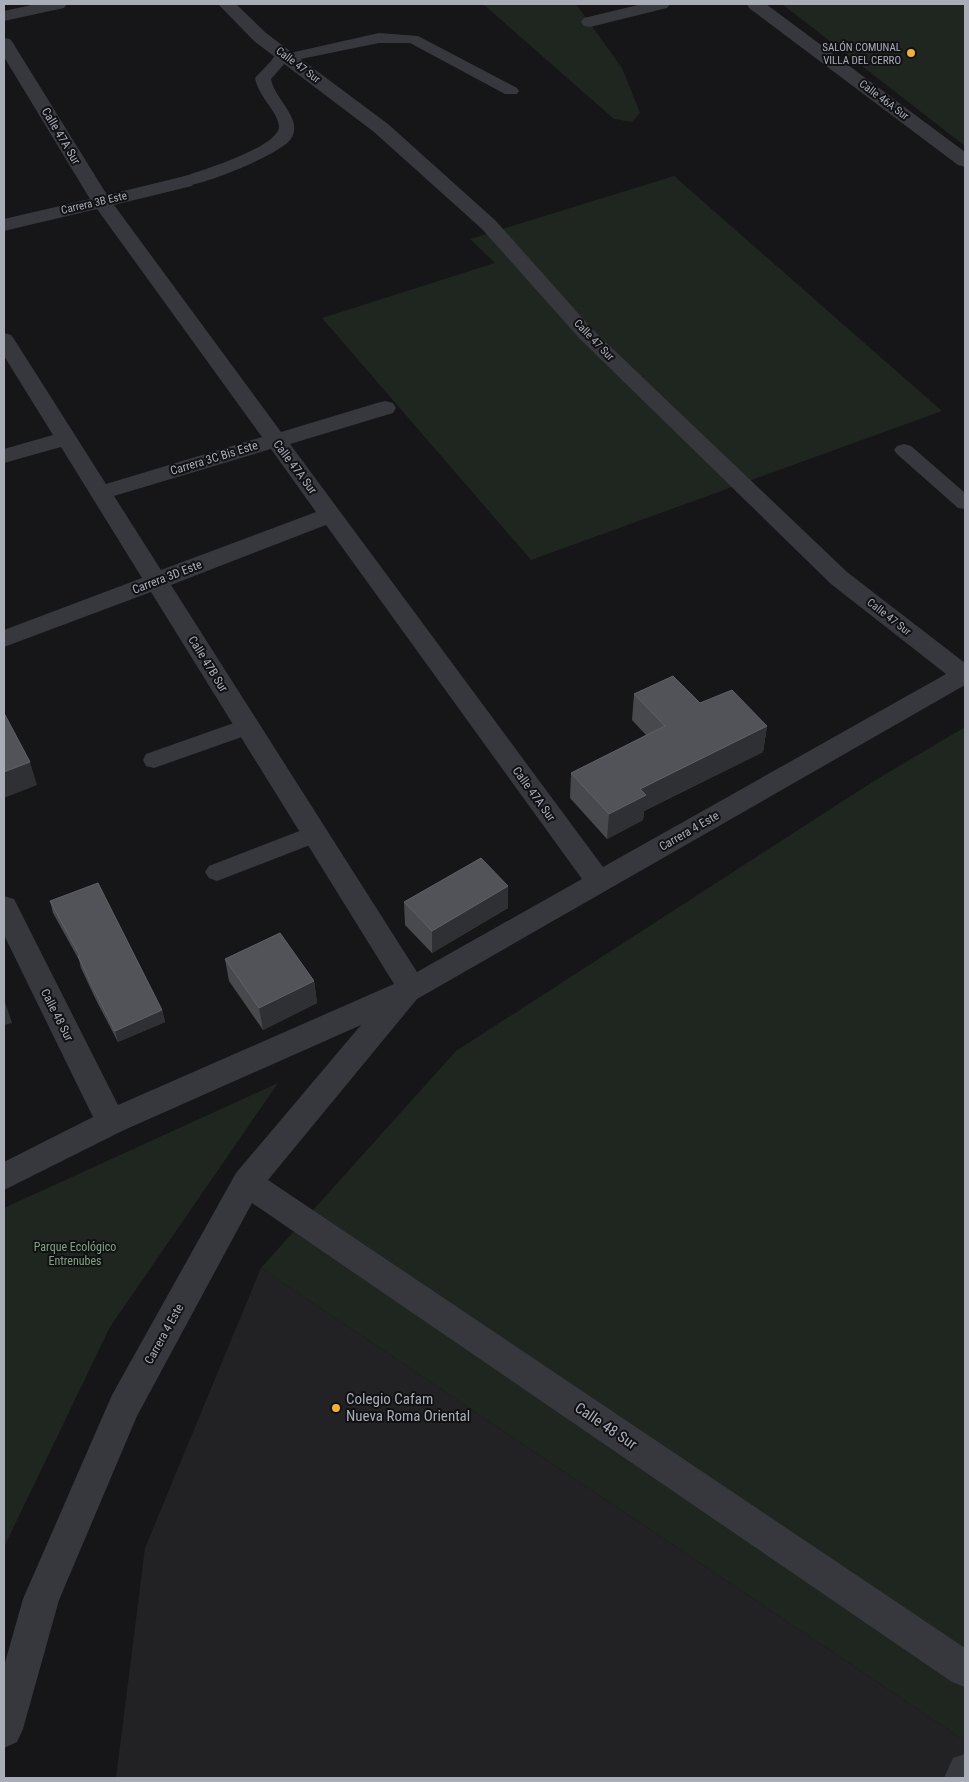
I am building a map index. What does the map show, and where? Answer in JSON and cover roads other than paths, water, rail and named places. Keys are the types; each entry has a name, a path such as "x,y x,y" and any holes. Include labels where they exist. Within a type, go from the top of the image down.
{"street":[{"path":"4,16 58,4"},
{"name":"Calle 47 Sur","path":"226,4 260,37 381,128 489,225 588,335 839,578 964,674"},
{"path":"590,22 662,4"},
{"name":"Calle 46A Sur","path":"756,4 965,161"},
{"name":"Calle 47A Sur","path":"4,42 101,201 599,882"},
{"name":"Carrera 3B Este","path":"4,225 185,182"},
{"name":"Calle 47B Sur","path":"4,339 412,989"},
{"name":"Carrera 3C Bis Este","path":"100,493 385,408"},
{"path":"4,456 66,439"},
{"name":"Carrera 3D Este","path":"4,639 331,515"},
{"name":"Carrera 4 Este","path":"4,1178 111,1122 412,989 964,674"},
{"name":"Calle 48 Sur","path":"4,907 111,1122"},
{"name":"Carrera 4 Este","path":"4,1728 41,1599 124,1406 246,1183 361,1044 412,989"},
{"name":"Calle 48 Sur","path":"246,1183 965,1669"}],"lane":[{"path":"185,182 224,169 273,146 285,136 287,128 285,118 265,89 263,78 286,56 379,38 413,39 511,92"},
{"path":"904,450 965,503"},
{"path":"154,760 248,726"},
{"path":"217,872 315,834"},
{"path":"960,1778 965,1770"}],"place":[{"name":"SALÓN COMUNAL VILLA DEL CERRO","path":"911,53"},
{"name":"Colegio Cafam Nueva Roma Oriental","path":"336,1408"}],"park label":[{"name":"Parque Ecológico Entrenubes","path":"75,1254"}]}
